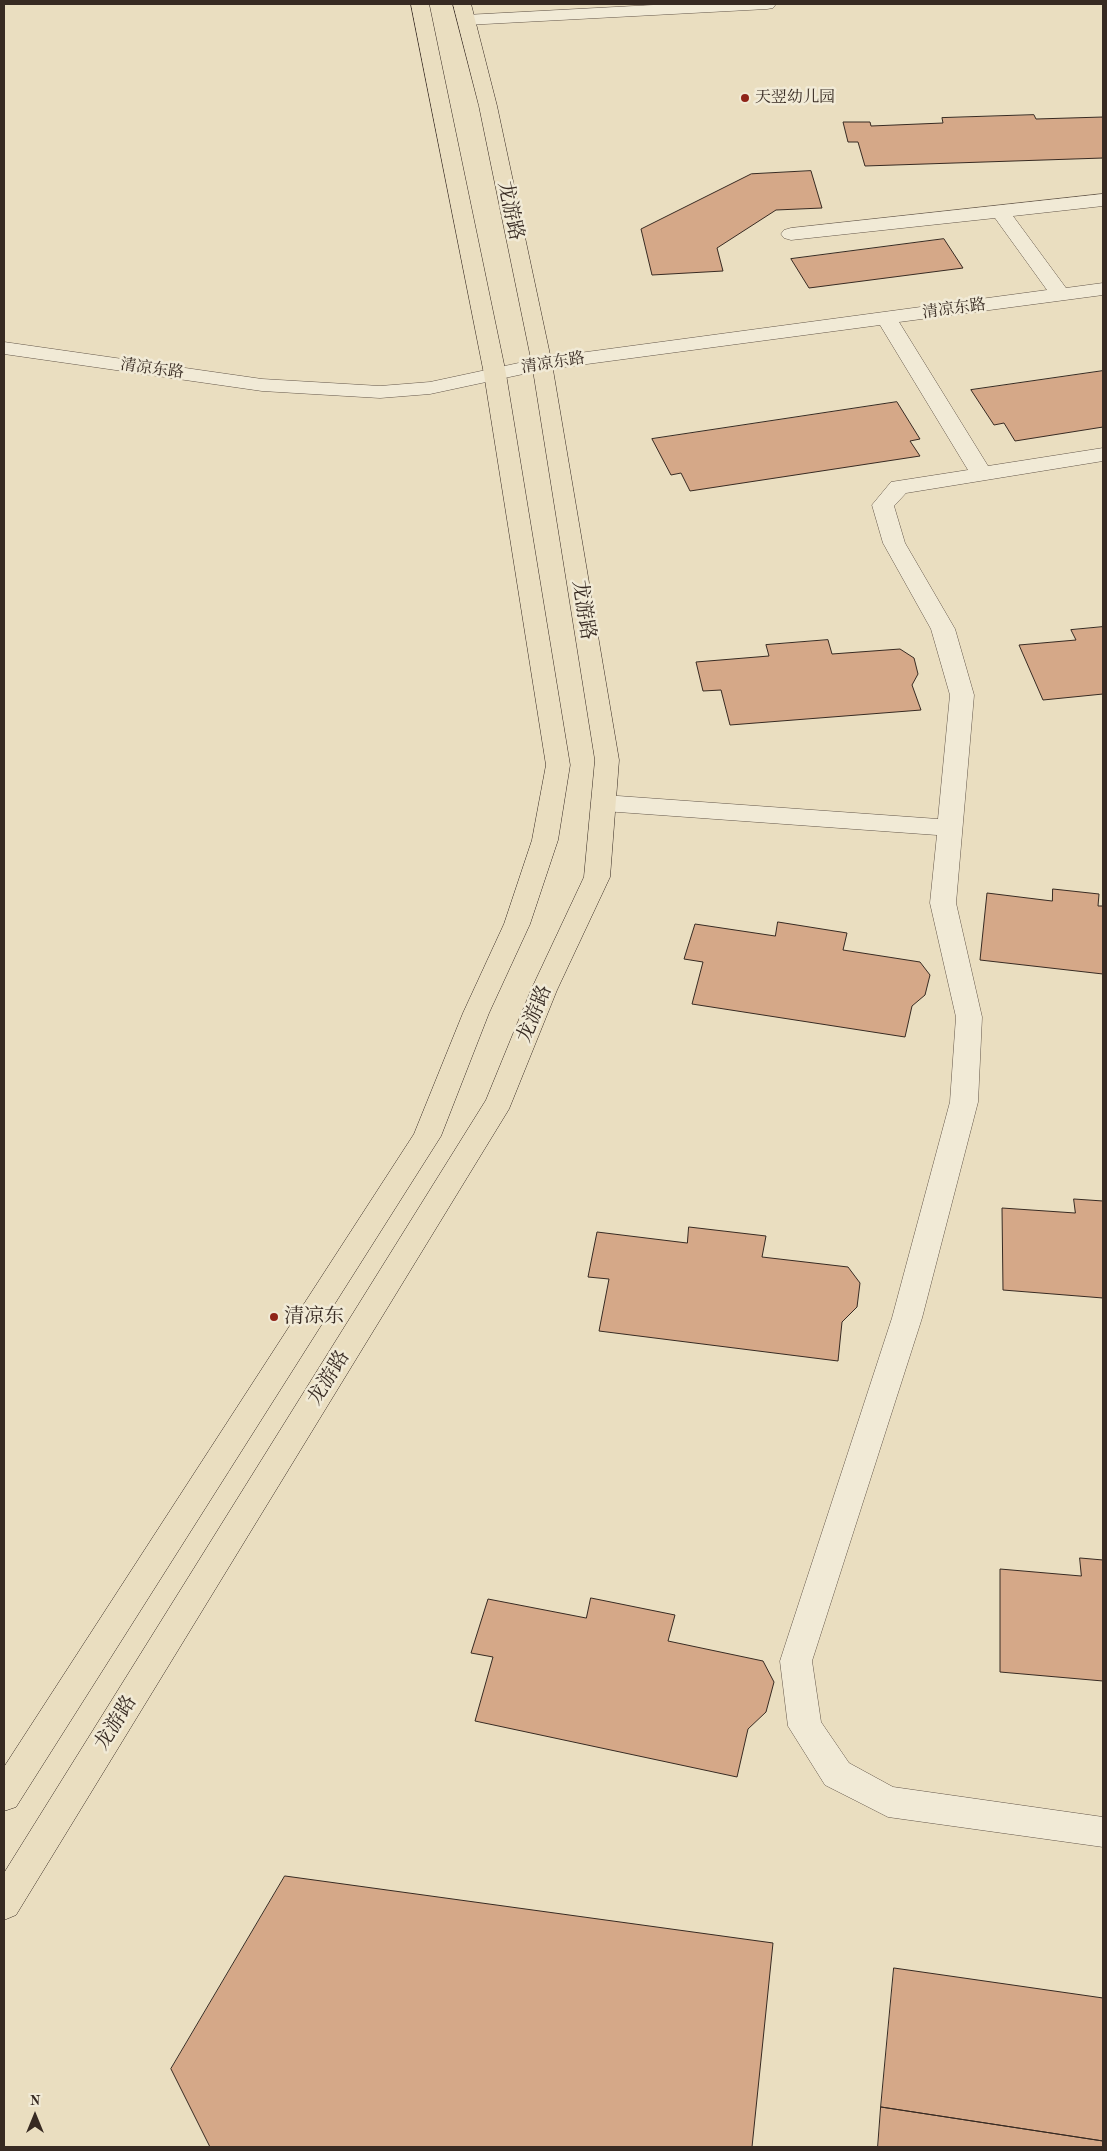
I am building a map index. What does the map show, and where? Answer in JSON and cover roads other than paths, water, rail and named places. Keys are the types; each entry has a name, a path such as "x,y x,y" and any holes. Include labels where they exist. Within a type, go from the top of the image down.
{"main road":[{"path":"4,1796 427,1136 476,1013 517,924 545,840 558,765 495,374 420,4"},
{"name":"龙游路","path":"4,1904 500,1102 544,990 597,878 607,760 542,364 488,106 464,12"}],"street":[{"path":"464,12 767,4"},
{"path":"792,234 1103,200"},
{"path":"1000,211 1061,295"},
{"name":"清凉东路","path":"4,348 262,385 370,392 430,388 542,364 1103,289"},
{"path":"886,318 982,474"},
{"path":"1103,455 899,487 883,505 894,543 943,629 962,695 943,904 969,1017 964,1102 907,1318 796,1661 805,1726 836,1774 888,1802 1103,1832"},
{"path":"604,803 951,828"}],"place":[{"name":"天翌幼儿园","path":"745,98"},
{"name":"清凉东","path":"274,1317"}]}
